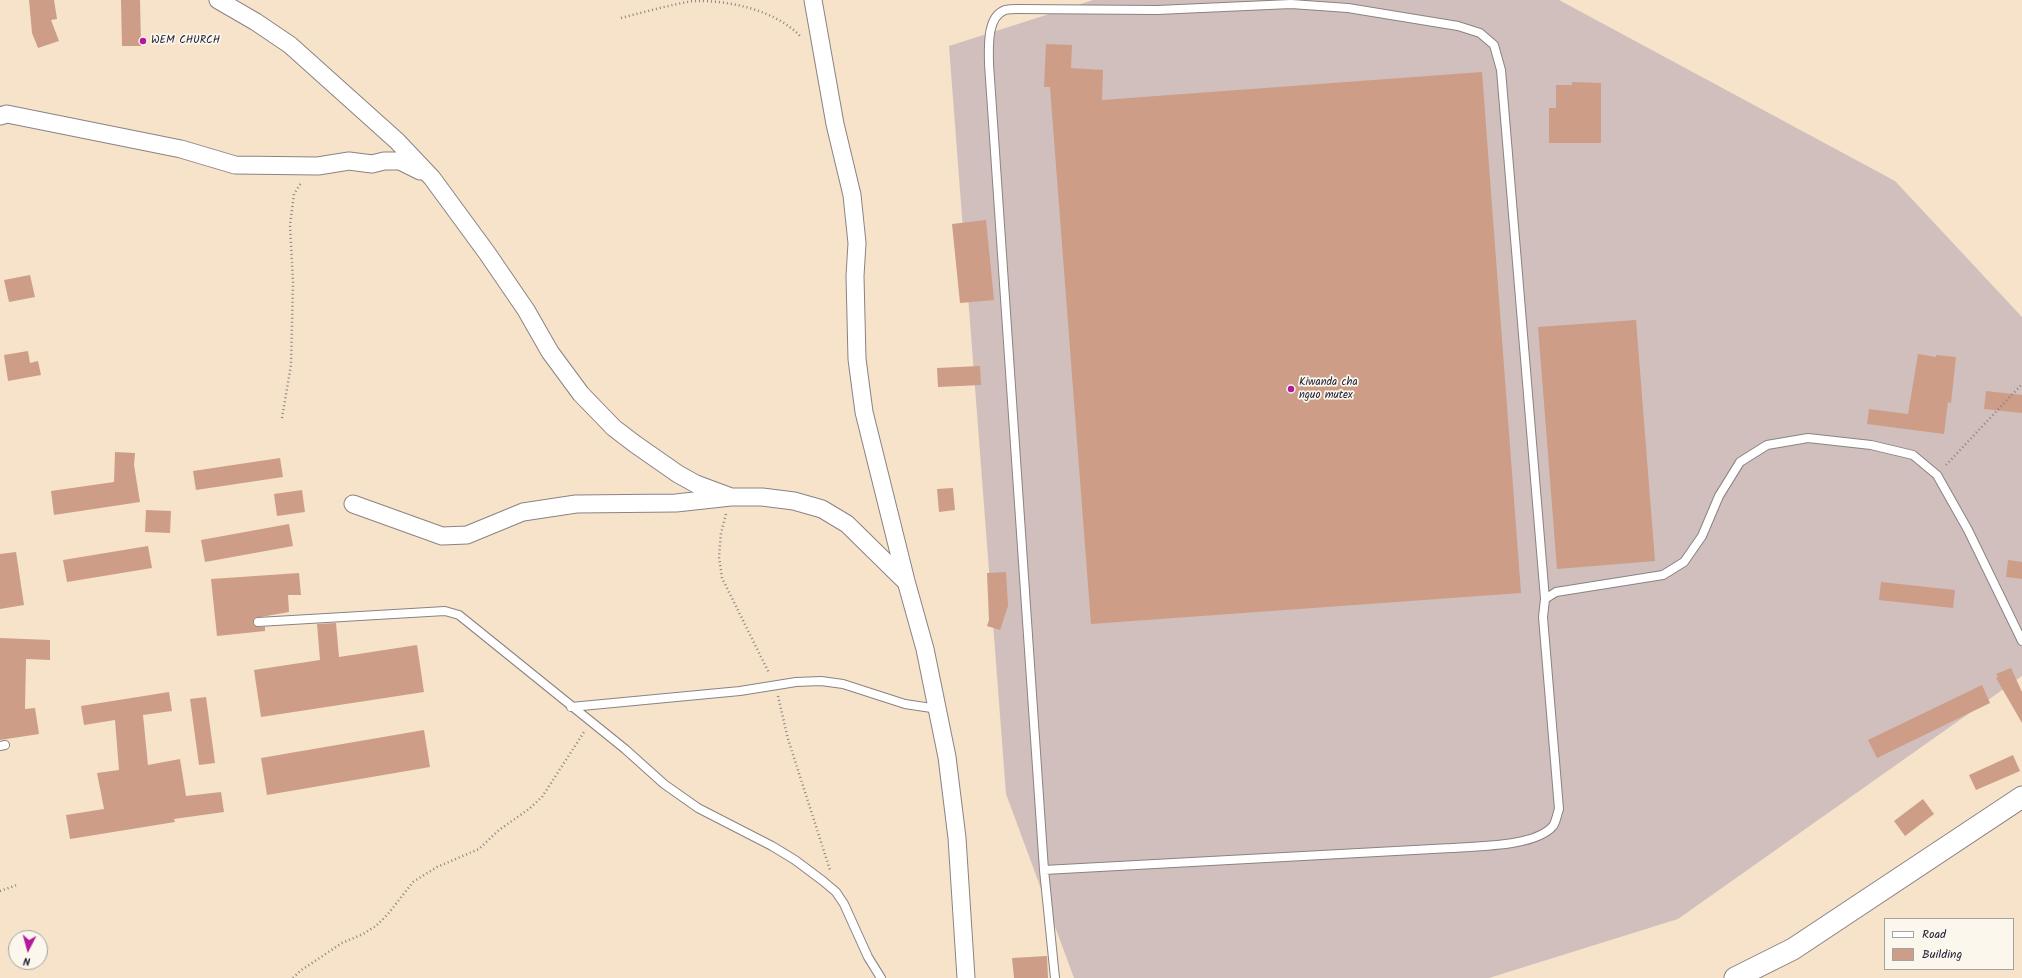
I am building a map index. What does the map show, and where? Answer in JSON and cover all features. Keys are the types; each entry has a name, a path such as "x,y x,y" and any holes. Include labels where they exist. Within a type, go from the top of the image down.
{"street":[{"path":"218,0 256,22 290,45 397,141 432,178 487,253 526,310 550,352 581,394 614,428 635,444 696,484 731,496"},
{"path":"813,0 835,124 852,195 857,243 855,276 857,359 864,412 906,581 925,649 947,757 957,838 966,978"},
{"path":"0,116 7,114 182,149 235,165 318,166 349,161 372,164 384,161 400,161 412,166 432,178"},
{"path":"353,504 442,536 467,535 523,512 576,504 676,503 731,496 762,497 794,501 822,509 847,524 878,552 906,581"},
{"path":"1735,978 1793,949 2022,797"}],"lane":[{"path":"1044,870 1451,848 1516,842 1542,836 1554,826 1559,809 1542,617 1545,599 1501,70 1494,45 1480,33 1458,26 1348,8 1291,4 1157,10 1005,10 998,15 991,27 989,64 1044,870 1055,978"},
{"path":"1545,599 1556,592 1663,575 1684,562 1702,536 1719,496 1740,462 1767,445 1808,438 1871,445 1914,455 1937,474 1968,530 2022,641"},
{"path":"258,622 445,611 459,614 625,749 664,784 698,808 795,860 836,892 850,916 868,957 881,978"},
{"path":"571,706 740,691 775,685 821,681 843,684 905,704 938,709"}],"path":[{"path":"621,18 695,1 724,1 752,7 772,16 795,30 823,61"},
{"path":"282,418 291,365 293,283 290,237 294,194 298,187 318,166"},
{"path":"1937,474 2022,384"},
{"path":"731,496 721,534 719,557 722,578 732,601 775,685 788,739 836,892"},
{"path":"292,978 342,943 363,934 376,926 388,914 413,882 437,867 479,849 499,830 529,809 545,792 590,721"},
{"path":"0,891 17,885"}],"shaded area":[{"path":"1093,0 1559,0 1895,181 2022,317 2022,676 1678,919 1489,978 1074,978 1006,794 949,46"}],"building":[{"path":"29,0 54,0 57,19 51,20 59,41 38,48 32,33"},
{"name":"WEM CHURCH","path":"121,0 140,0 141,46 122,46"},
{"path":"1046,44 1072,45 1071,68 1103,70 1102,100 1482,72 1521,593 1091,624 1050,87 1044,87"},
{"path":"1572,82 1601,83 1601,143 1549,143 1549,108 1556,108 1556,85 1572,85"},
{"path":"986,220 994,300 960,303 952,224"},
{"path":"30,275 35,297 9,302 4,280"},
{"path":"1636,320 1655,561 1557,569 1538,327"},
{"path":"28,351 30,363 38,361 41,375 8,381 4,355"},
{"path":"1918,354 1936,357 1936,355 1956,357 1951,403 1948,402 1944,434 1867,424 1869,409 1908,414"},
{"path":"980,366 981,385 938,387 937,368"},
{"path":"1986,391 2022,395 2022,413 1984,409"},
{"path":"115,452 135,453 134,465 140,502 54,515 51,491 114,482"},
{"path":"280,458 283,477 196,490 193,471"},
{"path":"953,488 955,510 939,512 937,489"},
{"path":"302,490 305,512 277,516 274,494"},
{"path":"146,510 171,511 170,533 145,532"},
{"path":"289,524 293,546 205,562 201,540"},
{"path":"148,546 152,568 67,582 63,560"},
{"path":"16,552 24,605 0,609 0,554"},
{"path":"2008,560 2022,562 2022,579 2006,577"},
{"path":"1006,572 1008,606 1000,630 987,626 989,620 987,573"},
{"path":"299,573 301,595 288,595 289,612 255,618 253,622 254,625 258,627 265,627 265,631 217,636 211,579"},
{"path":"1881,582 1955,590 1953,608 1879,600"},
{"path":"336,623 339,657 417,645 424,692 261,717 254,670 320,660 317,624"},
{"path":"0,638 50,640 50,660 26,659 25,709 35,708 39,734 0,740"},
{"path":"2011,668 2022,692 2022,723 1996,678 1998,677 1996,674"},
{"path":"1982,685 1990,703 1877,758 1868,740"},
{"path":"169,692 172,711 143,715 148,765 180,759 186,796 221,792 224,812 174,819 175,822 70,839 66,815 104,809 97,773 119,770 115,720 84,725 81,706"},
{"path":"206,697 215,763 199,765 190,699"},
{"path":"424,730 430,767 267,795 261,758"},
{"path":"2013,755 2020,771 1976,790 1969,775"},
{"path":"1923,799 1934,814 1905,836 1894,821"},
{"path":"1047,956 1048,978 1014,978 1012,958"}],"place":[{"name":"WEM CHURCH","path":"143,41"},
{"name":"Kiwanda cha nguo mutex","path":"1291,389"}]}
